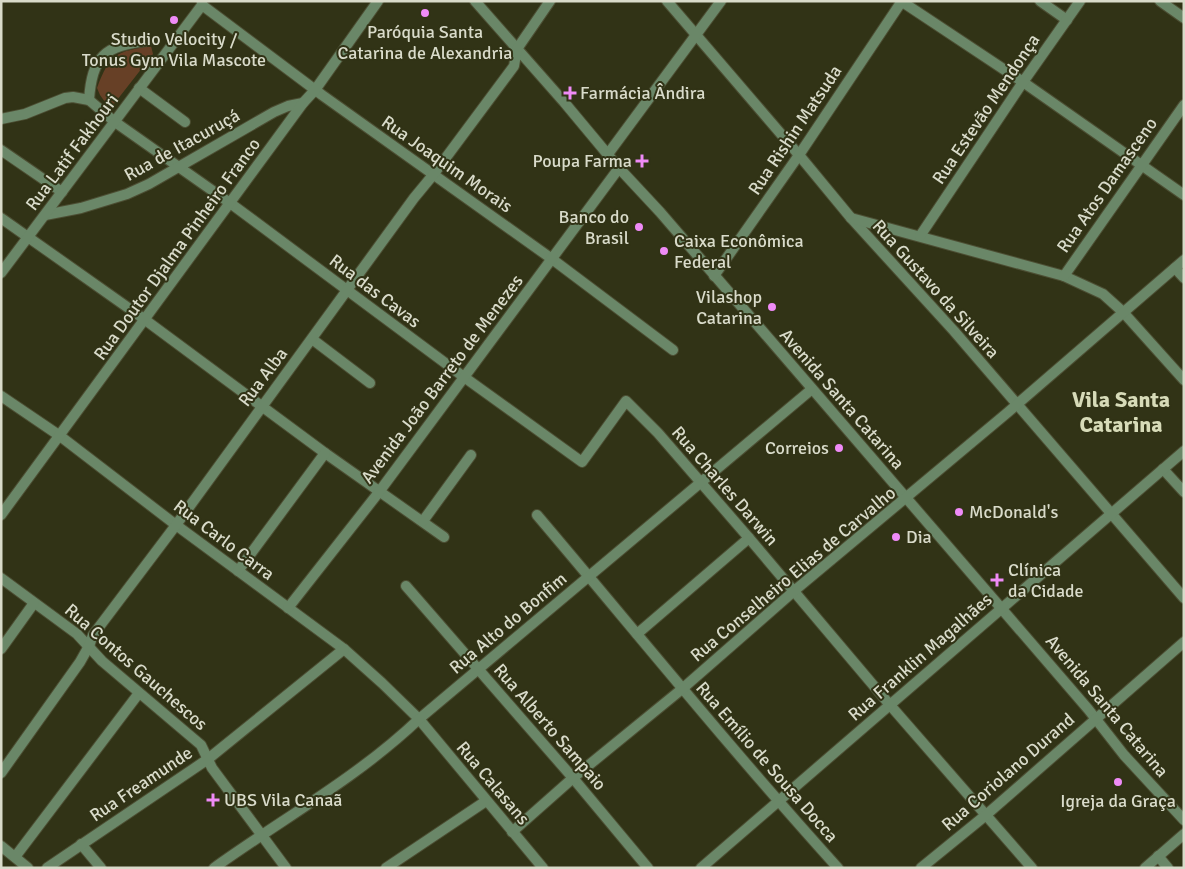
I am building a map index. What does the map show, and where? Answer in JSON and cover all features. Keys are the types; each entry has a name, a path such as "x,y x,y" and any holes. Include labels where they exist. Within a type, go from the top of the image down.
{"street":[{"name":"Rua Doutor Djalma Pinheiro Franco","path":"1,515 315,90 378,1"},
{"name":"Avenida Santa Catarina","path":"475,1 1001,608 1095,718 1124,755 1184,820"},
{"name":"Rua Alba","path":"1,773 80,662 93,635 176,525 414,198 514,66 517,49 550,1"},
{"name":"Rua Gustavo da Silveira","path":"666,1 697,35 851,218 954,331 1184,598"},
{"path":"608,154 721,1"},
{"path":"902,1 1023,82 1184,195"},
{"name":"Rua Rishin Matsuda","path":"714,276 799,155 902,1"},
{"path":"1040,1 1067,20"},
{"name":"Rua Estevão Mendonça","path":"920,236 1023,82 1080,1"},
{"path":"1160,1 1184,18"},
{"name":"Rua Joaquim Morais","path":"202,3 315,90 552,259 673,350"},
{"name":"Rua Latif Fakhouri","path":"1,273 202,3"},
{"path":"1,119 33,112 73,96 89,100 93,70 106,53 119,46 148,42"},
{"path":"140,88 185,122"},
{"name":"Rua das Cavas","path":"89,100 115,122 230,203 582,462 626,401"},
{"name":"Rua de Itacuruçá","path":"45,215 82,208 127,194 179,168 274,112 288,106 304,104"},
{"name":"Rua Atos Damasceno","path":"851,218 1064,276 1184,104"},
{"path":"1,150 62,192"},
{"name":"Avenida João Barreto de Menezes","path":"288,608 379,492 619,168"},
{"path":"4,222 29,236 325,453 444,537"},
{"name":"Rua Conselheiro Elias de Carvalho","path":"512,832 573,778 682,689 794,591 1017,405 1184,260"},
{"path":"1175,268 1184,278"},
{"path":"1064,276 1103,294 1123,312 1184,380"},
{"path":"312,339 370,383"},
{"name":"Rua Alto do Bonfim","path":"214,868 373,758 401,736 812,389"},
{"name":"Rua Carlo Carra","path":"1,396 60,436 176,525 344,649 419,719"},
{"name":"Rua Charles Darwin","path":"626,401 658,433 1032,868"},
{"name":"Rua Franklin Magalhães","path":"701,868 1184,451"},
{"path":"238,571 325,453"},
{"path":"423,521 471,455"},
{"path":"1163,469 1184,492"},
{"name":"Rua Emílio de Sousa Docca","path":"537,515 682,689 838,868"},
{"path":"637,634 749,538"},
{"name":"Rua Contos Gauchescos","path":"1,578 77,634 102,661 201,745 212,768 286,868"},
{"name":"Rua Alberto Sampaio","path":"406,586 573,778 648,868"},
{"path":"1,649 34,603"},
{"name":"Rua Coriolano Durand","path":"921,868 986,815 1184,642"},
{"name":"Rua Freamunde","path":"47,868 208,759 344,649"},
{"path":"16,858 140,693"},
{"name":"Rua Calasans","path":"419,719 543,868"},
{"path":"386,868 486,801"},
{"path":"1145,868 1184,834"},
{"path":"82,844 100,868"},
{"path":"1,846 28,868"},
{"path":"1158,856 1168,868"}],"shaded area":[{"path":"151,46 153,54 110,109 97,88 106,68 116,56 122,53"}],"place":[{"name":"Paróquia Santa Catarina de Alexandria","path":"425,13"},
{"name":"Studio Velocity / Tonus Gym Vila Mascote","path":"174,20"},
{"name":"Farmácia Ândira","path":"570,93"},
{"name":"Poupa Farma","path":"642,161"},
{"name":"Banco do Brasil","path":"639,227"},
{"name":"Caixa Econômica Federal","path":"664,251"},
{"name":"Vilashop Catarina","path":"772,307"},
{"name":"Correios","path":"839,448"},
{"name":"McDonald's","path":"959,512"},
{"name":"Dia","path":"896,537"},
{"name":"Clínica da Cidade","path":"997,580"},
{"name":"Igreja da Graça","path":"1118,782"},
{"name":"UBS Vila Canaã","path":"213,800"}],"district":[{"name":"Vila Santa Catarina","path":"1121,412"}]}
